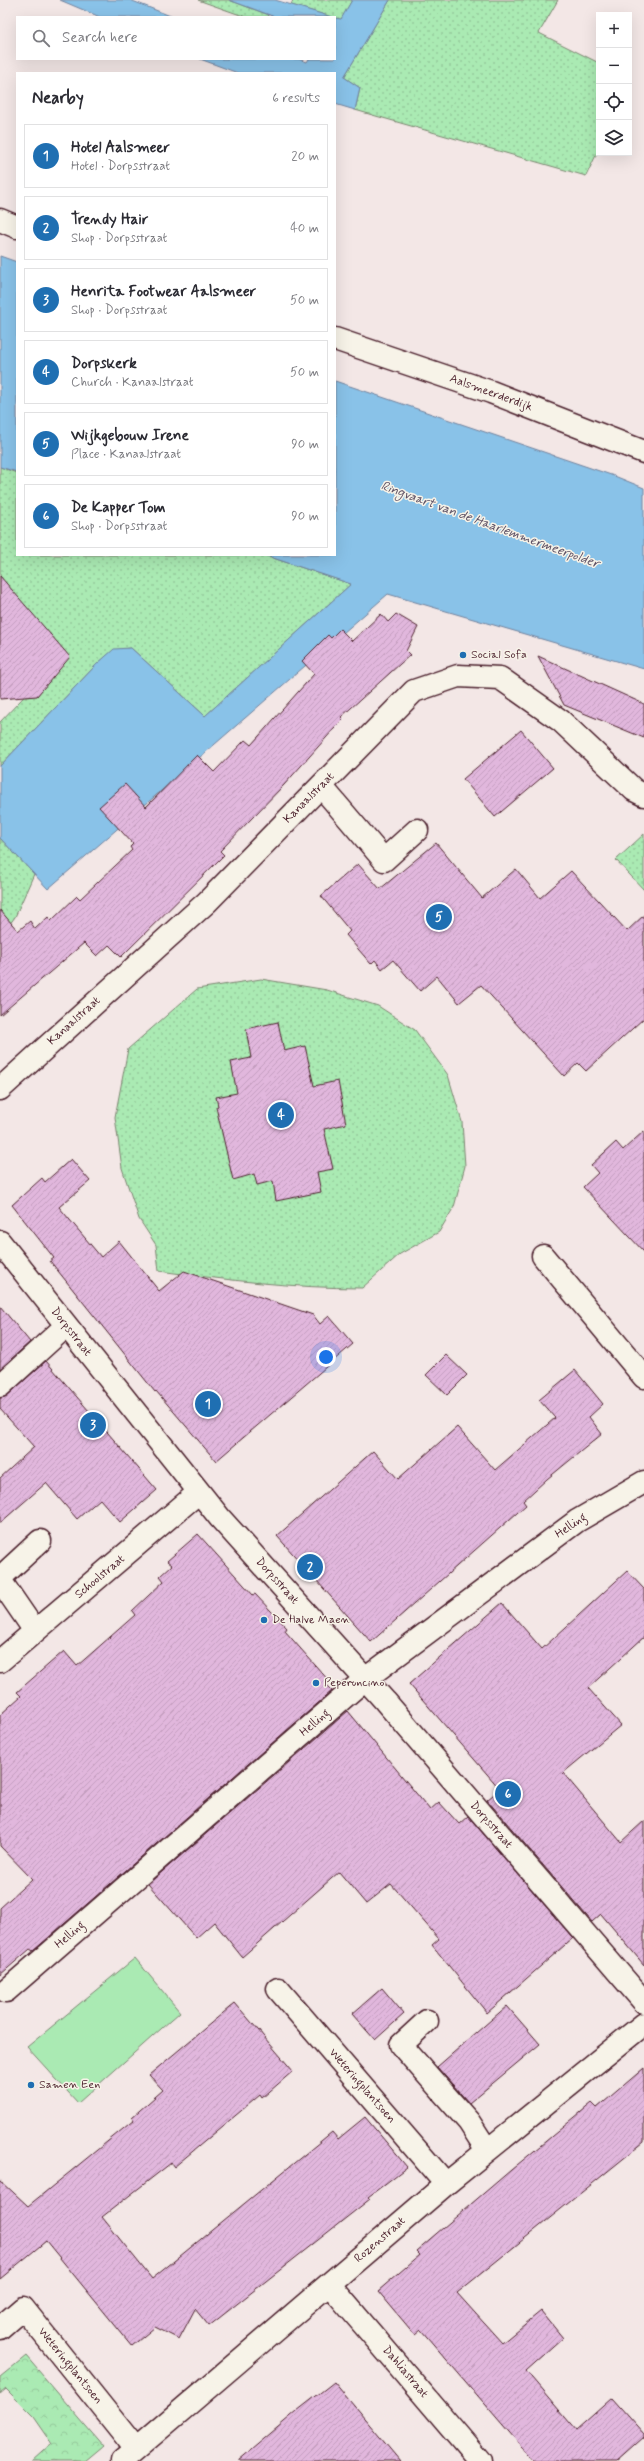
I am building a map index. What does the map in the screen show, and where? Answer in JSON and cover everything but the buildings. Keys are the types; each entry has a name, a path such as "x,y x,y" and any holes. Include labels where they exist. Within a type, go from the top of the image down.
{"street":[{"path":"0,220 16,227"},
{"name":"Aalsmeerderdijk","path":"336,339 491,392 644,452"},
{"name":"Kanaalstraat","path":"0,1089 207,902 414,691 458,676 500,678 561,721 634,790 644,795"},
{"path":"321,786 384,860 417,830"},
{"name":"Dorpsstraat","path":"0,1242 199,1492 365,1679 644,2002"},
{"path":"543,1256 644,1377"},
{"path":"0,1386 66,1326"},
{"name":"Helling","path":"6,1991 365,1679 577,1521 644,1482"},
{"name":"Schoolstraat","path":"0,1662 199,1492"},
{"path":"35,1631 0,1579 40,1541"},
{"name":"Weteringplantsoen","path":"278,1989 446,2184"},
{"path":"427,2021 401,2045 469,2122 487,2150"},
{"name":"Rozenstraat","path":"129,2455 446,2184 644,2024"},
{"name":"Dahliastraat","path":"329,2284 480,2461"},
{"name":"Weteringplantsoen","path":"0,2328 24,2308 129,2455"}],"green space":[{"path":"198,0 229,0 269,15 243,16"},
{"path":"293,0 352,0 341,20 336,18 336,16 328,16 291,5"},
{"path":"390,0 558,0 539,33 596,62 596,155 586,176 355,110 360,88 344,77"},
{"path":"0,467 16,473 16,556 267,556 351,584 205,716 131,648 114,650 97,664 0,766 0,722 37,683 0,635"},
{"path":"644,834 644,890 616,860"},
{"path":"0,838 34,874 15,917 3,933 0,930"},
{"path":"261,979 327,990 378,1006 415,1030 448,1075 462,1122 465,1166 454,1207 439,1232 400,1254 362,1288 311,1287 260,1283 159,1271 156,1245 139,1219 122,1168 115,1117 128,1049 197,989"},
{"path":"135,1958 180,2012 78,2103 27,2047"},
{"path":"26,2356 103,2446 85,2461 32,2461 52,2443 34,2417 6,2389 0,2394 0,2377"}],"water":[{"path":"60,0 130,0 170,16 98,16"},
{"path":"229,0 275,0 329,16 272,16"},
{"path":"352,0 390,0 344,77 360,88 355,110 336,104 336,72 235,72 203,60 301,60 307,62 308,60 336,60 336,18 341,19"},
{"path":"0,256 16,262 16,472 0,467"},
{"name":"Ringvaart van de Haarlemmermeerpolder","path":"336,381 617,477 644,488 644,669 388,594 48,889 0,838 0,766 97,664 114,649 131,648 205,716 351,584 267,556 336,556"}],"place":[{"name":"Social Sofa","path":"463,655"},
{"name":"Wijkgebouw Irene","path":"439,917"},
{"name":"Dorpskerk","path":"281,1115"},
{"name":"Hotel Aalsmeer","path":"208,1404"},
{"name":"Henrita Footwear Aalsmeer","path":"93,1425"},
{"name":"Trendy Hair","path":"310,1567"},
{"name":"De Halve Maen","path":"264,1620"},
{"name":"Peperoncino","path":"316,1683"},
{"name":"De Kapper Tom","path":"508,1794"},
{"name":"Samen Een","path":"31,2085"}]}
